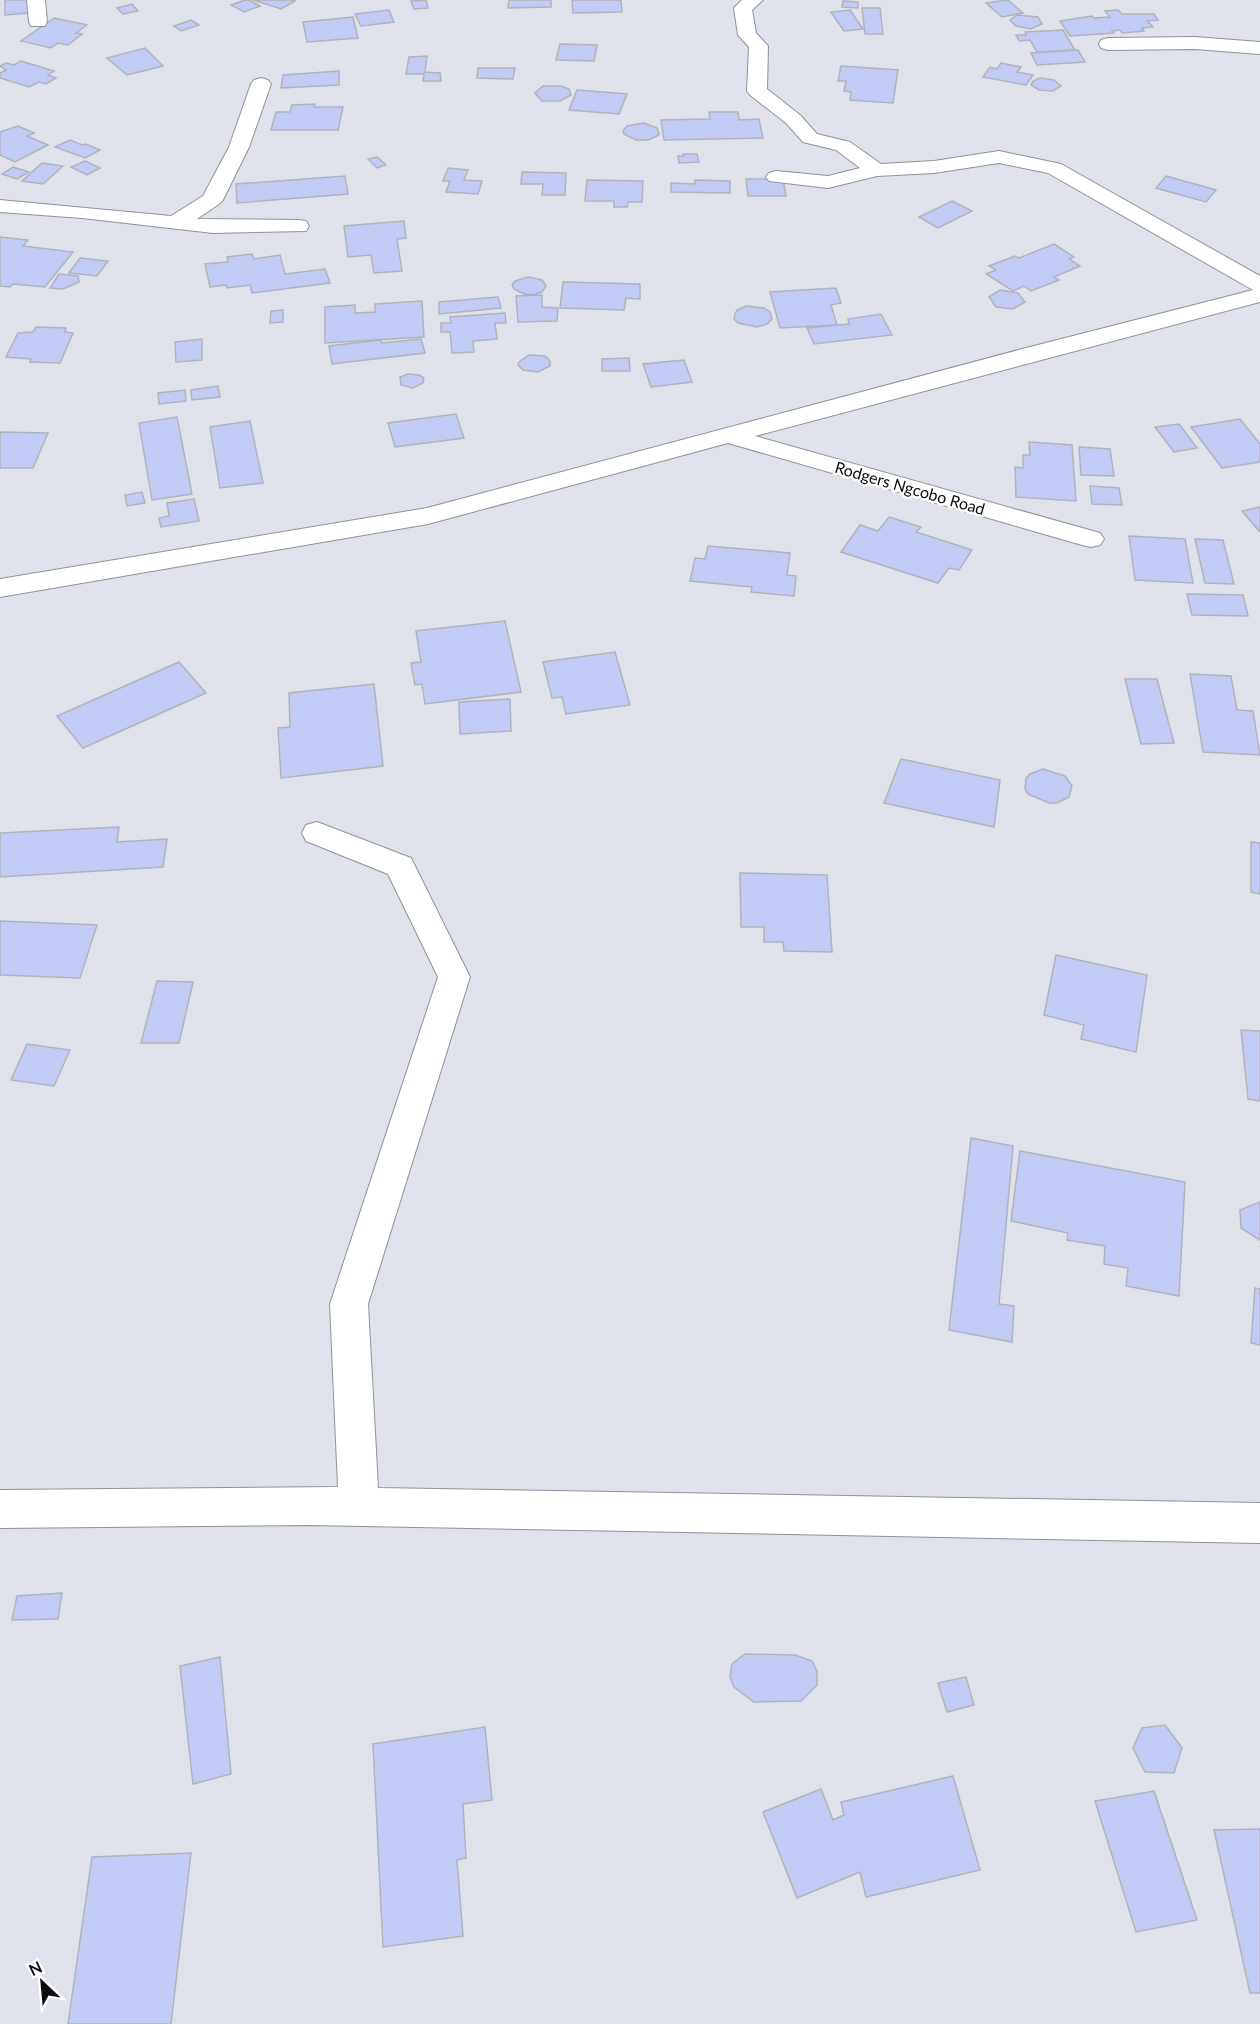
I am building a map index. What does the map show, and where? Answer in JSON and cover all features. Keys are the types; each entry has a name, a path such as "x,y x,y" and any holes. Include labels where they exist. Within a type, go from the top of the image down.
{"street":[{"path":"36,0 38,22"},
{"path":"754,0 743,8 747,35 759,46 757,91 792,119 810,138 843,146 877,170"},
{"path":"1108,44 1195,44 1260,48"},
{"path":"178,221 212,200 239,147 261,84"},
{"path":"776,177 828,182 877,170 934,167 999,157 1054,168 1260,285"},
{"path":"0,206 178,221 213,227 298,226"},
{"path":"0,588 428,516 1034,353 1260,296"},
{"path":"1231,303 1260,313"},
{"name":"Rodgers Ngcobo Road","path":"730,436 1091,539"},
{"path":"316,833 400,866 454,977 349,1304 359,1507"},
{"path":"0,1509 359,1507 1260,1523"}],"building":[{"path":"5,0 29,0 28,13 5,15"},
{"path":"245,0 260,6 244,12 231,5"},
{"path":"253,0 291,0 295,1 281,9"},
{"path":"426,0 428,8 414,9 411,1"},
{"path":"509,0 551,0 551,7 508,8"},
{"path":"572,0 621,0 622,12 573,13"},
{"path":"1008,0 1023,13 1002,17 986,3"},
{"path":"843,1 858,2 858,8 842,7"},
{"path":"132,4 138,11 123,14 117,8"},
{"path":"862,8 880,8 883,34 865,34"},
{"path":"389,10 394,22 361,26 355,14"},
{"path":"850,10 863,29 844,31 831,12"},
{"path":"1118,10 1122,14 1154,14 1158,20 1147,21 1153,27 1142,28 1144,31 1122,33 1120,30 1112,31 1114,33 1070,36 1060,21 1092,16 1094,18 1110,17 1105,11"},
{"path":"1017,15 1038,17 1042,24 1031,29 1016,26 1010,20"},
{"path":"353,17 358,38 307,42 303,22"},
{"path":"54,18 87,25 76,33 82,34 68,45 58,43 51,48 21,41"},
{"path":"191,20 199,25 181,31 174,26"},
{"path":"1063,30 1075,50 1037,52 1030,40 1019,41 1016,35 1026,35 1025,32"},
{"path":"560,44 597,45 594,61 556,60"},
{"path":"145,48 163,66 127,75 107,58"},
{"path":"1078,50 1085,62 1037,65 1031,53"},
{"path":"427,56 425,72 440,73 441,81 423,81 424,74 406,74 409,57"},
{"path":"21,61 54,71 48,75 56,78 46,84 39,82 29,87 0,78 0,73 6,70 0,66 6,63 14,65"},
{"path":"1001,63 1021,67 1017,72 1033,75 1026,85 983,77 990,67 997,69"},
{"path":"841,66 898,70 893,103 850,100 851,92 844,91 846,81 838,81"},
{"path":"478,68 515,68 513,79 477,78"},
{"path":"339,71 339,85 281,88 283,75"},
{"path":"1040,78 1054,80 1061,86 1053,91 1039,90 1031,85 1033,81"},
{"path":"543,86 561,86 569,89 571,95 560,101 542,101 535,93"},
{"path":"577,90 627,94 619,114 569,110"},
{"path":"315,104 314,107 343,107 338,130 271,130 276,112 290,112 292,105"},
{"path":"709,112 738,112 739,120 759,119 763,138 664,140 661,120 710,119"},
{"path":"644,123 657,128 659,134 648,140 636,140 624,134 623,131 627,126"},
{"path":"18,126 34,133 27,136 48,145 15,162 0,155 0,132"},
{"path":"70,140 100,150 85,158 55,147"},
{"path":"683,154 697,154 699,162 679,163 678,156 684,156"},
{"path":"377,157 386,165 377,168 368,159"},
{"path":"85,161 100,168 87,175 71,167"},
{"path":"42,163 63,166 43,184 22,181"},
{"path":"13,167 29,172 17,179 2,174"},
{"path":"448,168 468,170 464,180 482,181 478,194 446,192 450,181 443,181"},
{"path":"522,172 566,173 565,195 542,195 543,184 521,184"},
{"path":"345,176 348,194 237,203 236,184"},
{"path":"1166,176 1216,190 1206,202 1156,188"},
{"path":"746,179 783,179 786,196 748,196"},
{"path":"587,180 643,181 642,202 628,202 627,207 614,207 614,201 585,201"},
{"path":"695,180 730,181 730,193 671,192 671,183 695,184"},
{"path":"952,201 972,211 938,228 919,217"},
{"path":"404,221 406,238 397,239 402,271 374,273 371,255 348,257 344,226"},
{"path":"0,237 28,240 23,246 73,252 45,287 13,284 10,287 0,286"},
{"path":"1054,244 1074,257 1069,259 1080,266 1054,277 1059,280 1031,291 1024,286 1013,291 986,274 996,270 989,266 1015,256 1019,258"},
{"path":"252,254 254,259 280,255 285,274 325,269 330,283 252,293 250,285 227,288 226,285 210,287 205,264 228,262 227,257"},
{"path":"80,258 108,261 97,276 69,273"},
{"path":"59,274 78,276 79,282 63,289 50,288"},
{"path":"528,277 542,280 546,286 542,292 533,295 514,289 512,285 515,281"},
{"path":"563,282 640,284 640,299 626,298 624,310 560,308"},
{"path":"836,288 841,303 831,305 837,325 780,328 770,292"},
{"path":"1000,290 1018,293 1025,302 1013,309 996,307 989,297"},
{"path":"542,295 542,307 558,308 557,321 518,322 516,296"},
{"path":"498,297 501,308 439,314 439,302"},
{"path":"422,301 424,337 325,343 325,307 355,305 355,313 375,312 375,304"},
{"path":"746,306 764,308 770,312 772,319 767,324 757,327 738,323 734,319 735,314 737,310"},
{"path":"283,310 283,322 270,323 271,311"},
{"path":"505,313 506,323 495,323 497,339 473,341 474,352 452,353 450,332 441,332 441,323 451,323 450,317"},
{"path":"881,314 892,335 814,344 807,328 849,324 848,319"},
{"path":"36,327 66,328 65,332 73,333 60,363 30,362 31,359 6,357 18,333 33,332"},
{"path":"202,339 202,360 176,362 175,342"},
{"path":"421,339 425,353 332,364 329,346 380,340 382,343"},
{"path":"529,355 545,356 550,361 550,366 538,372 523,370 518,365 519,362"},
{"path":"629,358 630,371 602,371 602,359"},
{"path":"684,360 692,382 651,387 643,364"},
{"path":"408,374 424,378 423,383 413,388 401,385 400,377"},
{"path":"218,386 220,397 192,400 191,390"},
{"path":"185,390 186,401 159,404 158,393"},
{"path":"456,414 464,438 395,447 388,423"},
{"path":"177,417 192,494 152,500 139,423"},
{"path":"1240,419 1260,444 1260,462 1222,468 1191,427"},
{"path":"250,421 263,483 220,488 210,427"},
{"path":"1179,424 1197,448 1174,452 1155,427"},
{"path":"0,432 48,433 33,468 0,468"},
{"path":"1029,442 1072,445 1076,501 1016,497 1015,467 1023,468 1023,455 1030,455"},
{"path":"1079,447 1110,449 1114,476 1081,475"},
{"path":"1090,486 1119,488 1122,505 1092,504"},
{"path":"142,492 145,503 127,506 125,495"},
{"path":"194,499 199,521 161,527 159,518 169,516 167,503"},
{"path":"1260,507 1260,532 1242,511"},
{"path":"889,517 921,527 916,532 972,550 959,570 949,568 938,583 841,552 860,525 878,531"},
{"path":"1129,536 1185,539 1193,583 1135,580"},
{"path":"1195,539 1223,540 1234,584 1205,583"},
{"path":"708,546 790,553 787,575 796,576 794,596 751,592 752,587 690,581 695,558 705,559"},
{"path":"1187,594 1243,595 1248,616 1192,615"},
{"path":"505,621 521,692 425,704 422,684 415,685 411,663 421,662 416,631"},
{"path":"615,652 630,705 566,714 562,697 552,698 543,662"},
{"path":"179,662 206,693 83,748 57,716"},
{"path":"1190,674 1231,676 1237,710 1253,711 1260,755 1203,752"},
{"path":"1125,679 1157,679 1174,743 1141,744"},
{"path":"374,684 383,766 281,778 278,728 290,727 289,693"},
{"path":"510,699 511,731 460,734 459,702"},
{"path":"901,759 1000,780 994,827 884,803"},
{"path":"1043,769 1065,776 1072,786 1069,797 1057,803 1049,803 1028,794 1025,789 1026,778"},
{"path":"119,827 117,842 167,839 163,867 0,877 0,833"},
{"path":"1251,842 1260,843 1260,894 1251,892"},
{"path":"740,873 827,875 832,952 784,951 783,942 764,942 764,927 741,927"},
{"path":"0,921 97,925 80,978 0,975"},
{"path":"1056,955 1147,975 1136,1052 1081,1039 1084,1025 1044,1015"},
{"path":"157,981 193,982 179,1043 141,1043"},
{"path":"1241,1030 1260,1031 1260,1101 1248,1099"},
{"path":"27,1044 70,1050 54,1086 11,1080"},
{"path":"971,1138 1013,1146 999,1304 1014,1306 1012,1342 949,1330"},
{"path":"1020,1151 1185,1182 1179,1296 1126,1286 1128,1268 1104,1264 1105,1246 1067,1240 1068,1233 1011,1221"},
{"path":"1260,1202 1260,1240 1241,1228 1240,1210"},
{"path":"1255,1288 1260,1289 1260,1345 1251,1343"},
{"path":"62,1593 58,1619 12,1620 17,1596"},
{"path":"745,1654 795,1655 812,1661 817,1671 817,1685 801,1701 754,1702 734,1687 730,1677 732,1664"},
{"path":"220,1657 231,1774 193,1784 180,1666"},
{"path":"966,1677 974,1705 947,1712 938,1683"},
{"path":"1165,1725 1182,1748 1174,1773 1145,1772 1133,1748 1142,1728"},
{"path":"485,1727 492,1800 463,1804 466,1858 457,1860 463,1936 383,1947 373,1744"},
{"path":"953,1776 980,1870 866,1897 860,1872 797,1898 763,1812 821,1789 833,1820 844,1815 841,1802"},
{"path":"1154,1791 1197,1920 1136,1932 1095,1801"},
{"path":"1260,1829 1260,1993 1250,1993 1214,1830"},
{"path":"191,1853 171,2024 68,2024 92,1857"}]}
